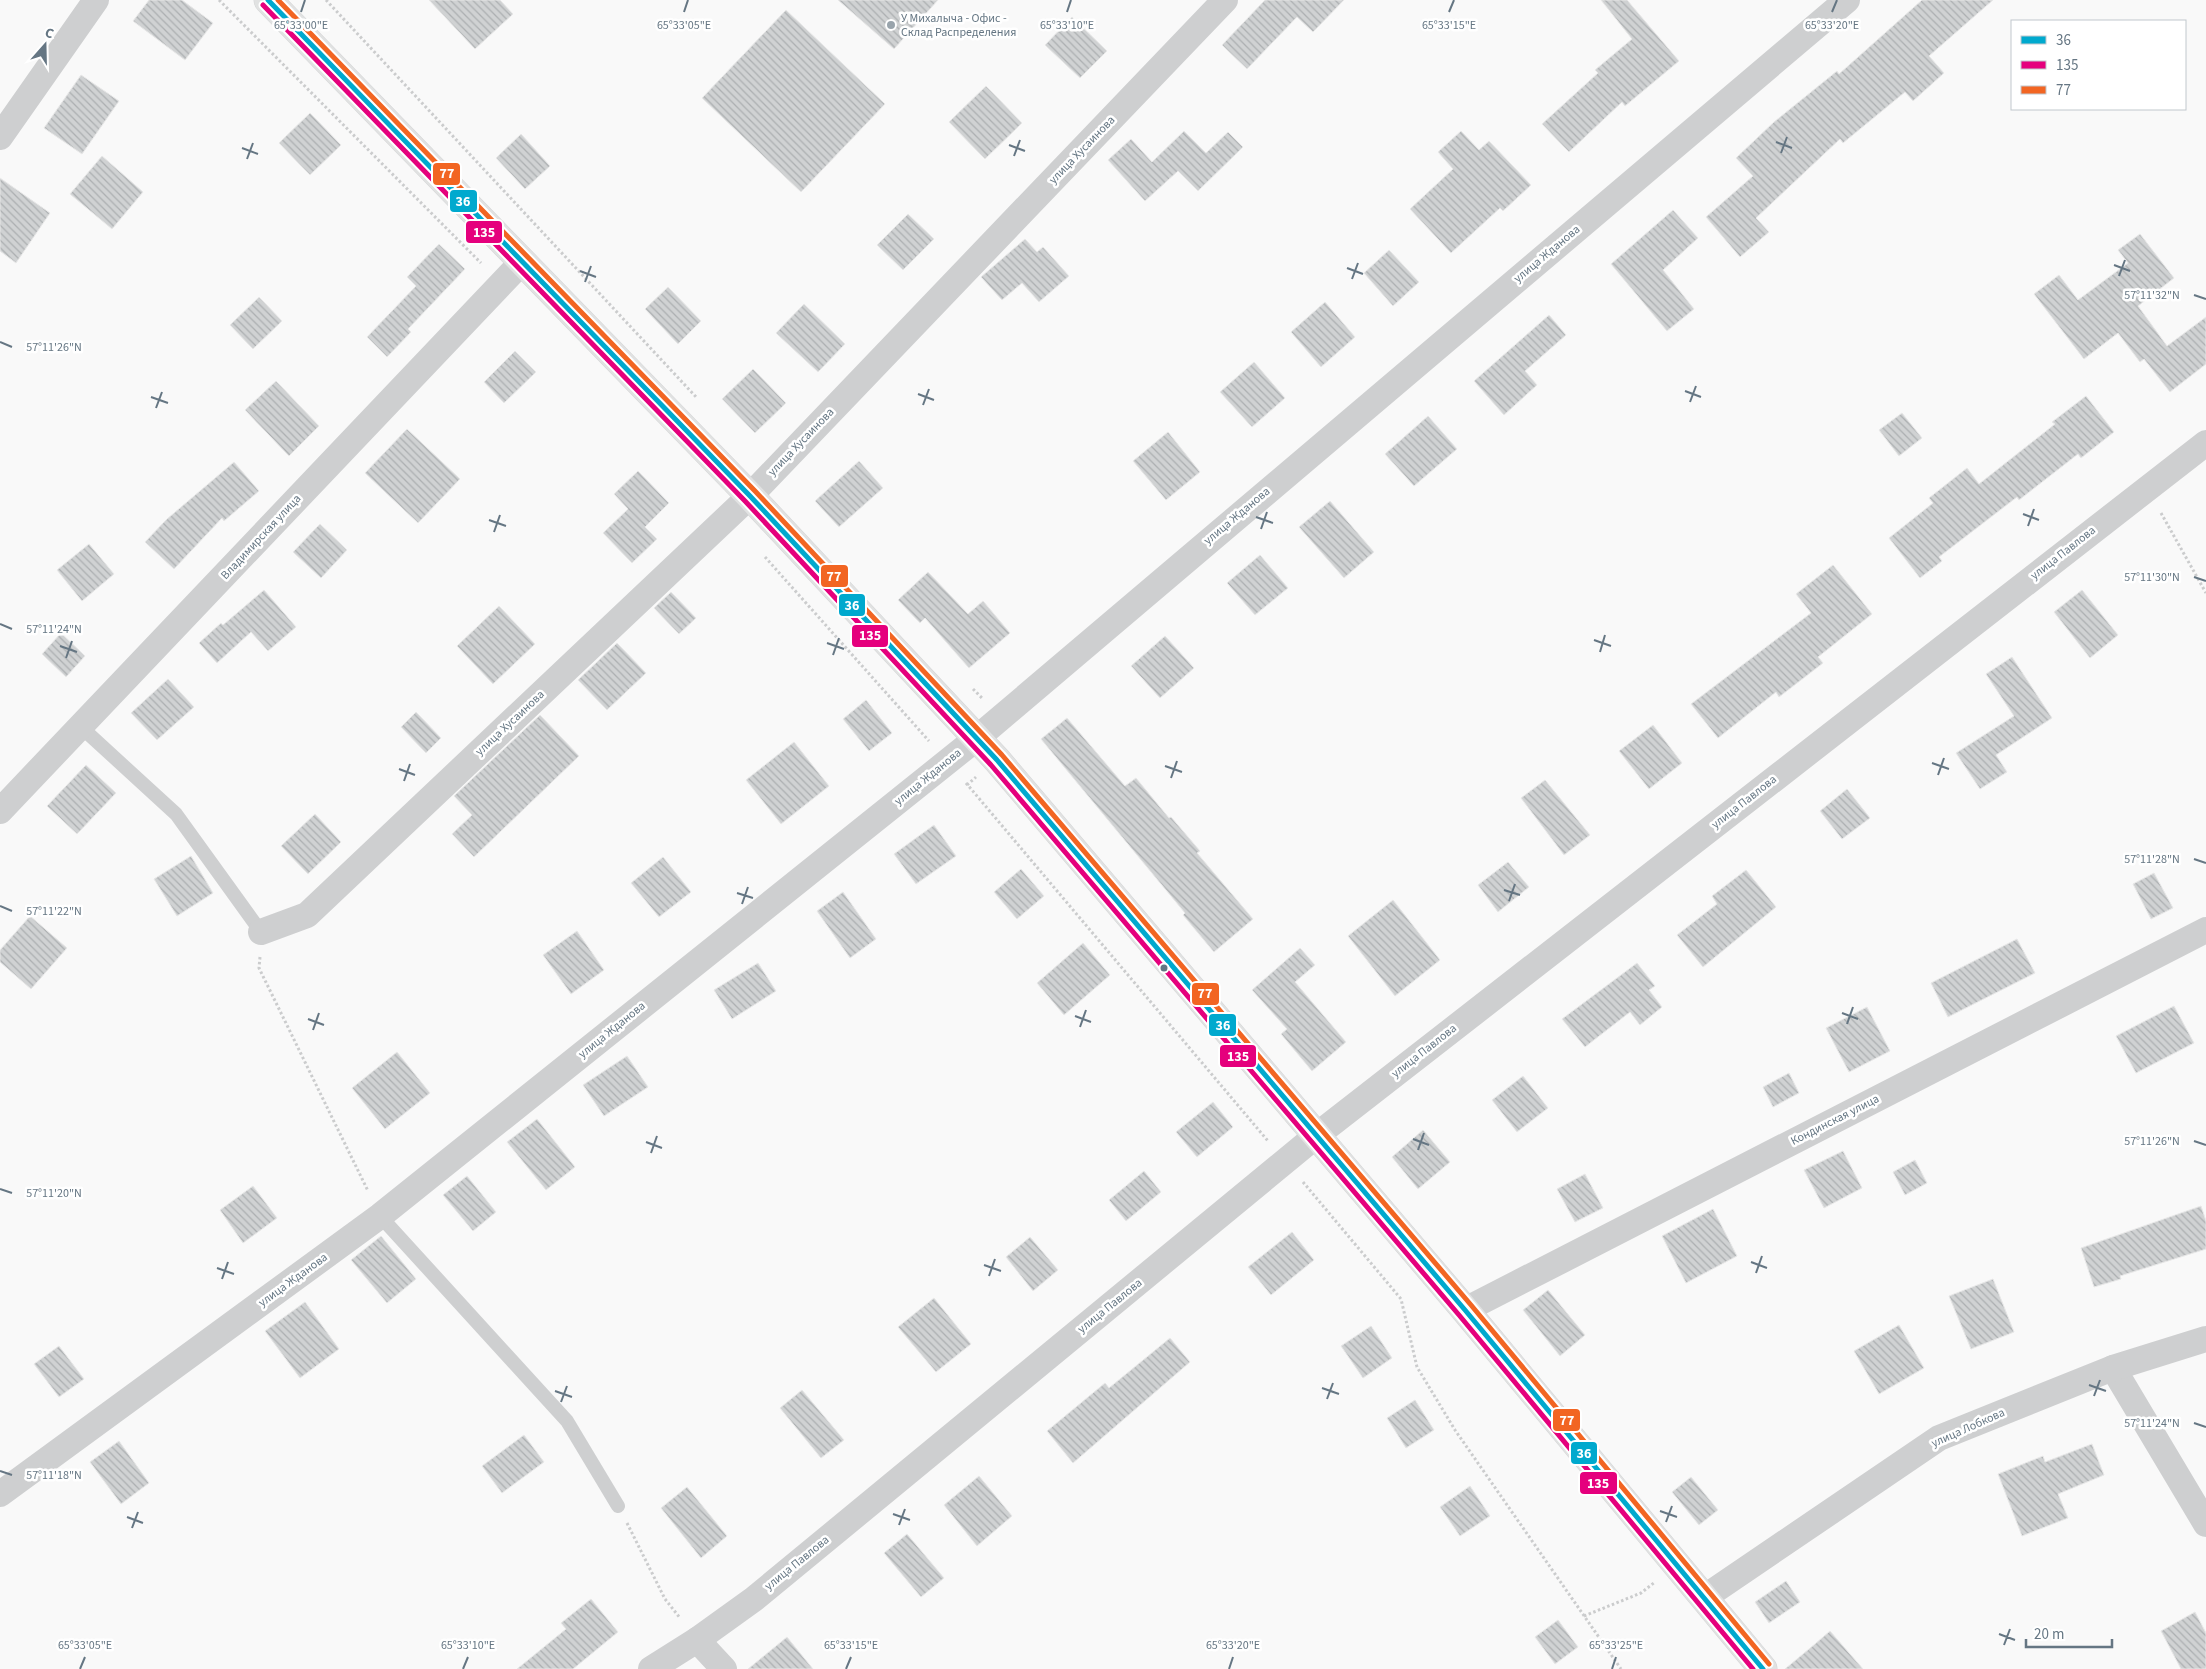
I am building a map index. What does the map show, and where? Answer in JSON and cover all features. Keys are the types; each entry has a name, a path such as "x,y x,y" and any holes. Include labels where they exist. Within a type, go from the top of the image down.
{"main road":[{"path":"268,0 750,496 977,738 1465,1310 1678,1564 1763,1669"}],"street":[{"path":"0,138 96,0"},
{"name":"улица Хусаинова","path":"261,932 307,915 750,496 1226,0"},
{"name":"улица Жданова","path":"0,1494 380,1216 977,738 1847,0"},
{"name":"Владимирская улица","path":"0,812 522,262"},
{"name":"улица Павлова","path":"651,1669 697,1640 762,1592 1317,1135 2206,443"},
{"name":"Кондинская улица","path":"1465,1310 2206,930"},
{"name":"улица Лобкова","path":"1705,1597 1939,1438 2113,1368 2206,1339"},
{"path":"2113,1368 2206,1524"},
{"path":"697,1640 724,1669"}],"lane":[{"path":"81,727 176,814 261,932"},
{"path":"380,1216 567,1421 618,1506"}],"path":[{"path":"219,0 501,284"},
{"path":"2147,488 2206,593"},
{"path":"762,553 947,762 1401,1299 1417,1367 1455,1430 1621,1669"},
{"path":"261,932 259,968 380,1216"},
{"path":"618,1506 665,1599 697,1640"},
{"path":"1584,1616 1641,1593 1678,1564"}],"building":[{"path":"149,0 182,0 213,23 185,60 133,21"},
{"path":"429,0 500,0 513,14 475,49"},
{"name":"У Михалыча - Офис - Склад Распределения","path":"838,0 938,0 894,49"},
{"path":"1265,0 1344,0 1313,32 1297,17 1247,69 1222,45"},
{"path":"1601,0 1627,0 1679,61 1625,106 1622,102 1569,152 1542,124 1598,73 1595,70 1632,39"},
{"path":"1922,0 1993,0 1929,56 1944,73 1913,101 1905,92 1843,143 1840,139 1756,218 1769,232 1740,257 1706,217 1753,176 1736,158 1774,122 1837,71 1839,74"},
{"path":"786,10 885,104 801,192 702,98"},
{"path":"1072,17 1107,51 1080,78 1045,45"},
{"path":"81,75 119,101 82,154 44,128"},
{"path":"986,86 1022,123 985,159 949,122"},
{"path":"310,113 341,145 310,175 279,143"},
{"path":"1184,131 1206,153 1228,132 1243,147 1198,191 1178,171 1145,201 1108,160 1131,139 1152,162"},
{"path":"1461,131 1479,150 1489,141 1531,185 1503,211 1500,208 1451,253 1410,209 1453,169 1438,152"},
{"path":"521,134 550,166 525,189 496,158"},
{"path":"102,156 143,192 112,229 70,194"},
{"path":"0,178 50,213 16,263 0,251"},
{"path":"1673,210 1698,238 1663,270 1694,309 1667,331 1611,264"},
{"path":"908,214 934,239 903,270 877,245"},
{"path":"2140,234 2174,278 2138,306 2167,346 2206,317 2206,364 2170,392 2144,359 2140,362 2118,333 2084,359 2034,294 2059,275 2078,300 2128,263 2118,250"},
{"path":"1025,239 1037,252 1043,247 1069,276 1039,302 1022,283 1002,300 981,277"},
{"path":"439,244 465,269 408,329 411,332 387,357 367,337 416,286 407,277"},
{"path":"1389,250 1419,282 1393,306 1364,273"},
{"path":"668,287 701,321 678,344 645,309"},
{"path":"259,297 282,321 253,349 230,325"},
{"path":"1325,302 1355,337 1321,367 1291,332"},
{"path":"804,304 845,344 818,372 776,333"},
{"path":"1549,315 1566,335 1525,371 1537,385 1504,415 1474,381"},
{"path":"515,351 536,372 504,403 484,382"},
{"path":"1254,362 1285,398 1252,427 1220,392"},
{"path":"753,369 786,403 755,433 722,399"},
{"path":"276,381 319,426 289,456 245,410"},
{"path":"2086,396 2114,432 2081,458 2078,454 2019,500 2017,497 1939,557 1942,561 1920,578 1889,538 1933,503 1929,498 1967,468 1979,484 2055,424 2052,422"},
{"path":"1902,413 1922,438 1899,456 1879,430"},
{"path":"1428,416 1457,449 1414,486 1385,454"},
{"path":"407,429 460,479 418,523 365,473"},
{"path":"1168,432 1200,472 1166,500 1133,461"},
{"path":"859,461 883,488 839,527 815,501"},
{"path":"234,462 259,491 224,521 222,518 174,569 145,542 167,519"},
{"path":"638,471 669,503 645,527 657,539 632,563 603,533 628,509 614,494"},
{"path":"1330,501 1374,552 1344,578 1299,527"},
{"path":"320,524 347,550 321,578 293,552"},
{"path":"89,544 114,574 82,601 57,570"},
{"path":"1260,555 1288,588 1255,615 1227,583"},
{"path":"1833,565 1872,614 1818,657 1823,663 1779,697 1776,692 1718,738 1691,704 1811,613 1796,594"},
{"path":"928,572 968,614 983,601 1010,633 969,668 925,618 920,623 898,600"},
{"path":"264,590 296,627 268,651 251,632 217,663 199,643 221,623 223,625"},
{"path":"2082,590 2118,635 2090,658 2054,612"},
{"path":"671,592 696,618 679,634 654,608"},
{"path":"499,606 535,644 493,684 457,646"},
{"path":"61,633 85,656 66,677 42,654"},
{"path":"1165,636 1194,668 1160,698 1131,666"},
{"path":"617,643 646,673 607,710 578,680"},
{"path":"2012,657 2052,718 1996,755 2007,772 1980,789 1956,753 2014,716 1986,674"},
{"path":"168,679 194,707 157,740 131,713"},
{"path":"866,700 892,733 869,751 843,719"},
{"path":"416,712 441,738 426,753 401,727"},
{"path":"540,715 579,756 474,857 452,834 472,815 454,796"},
{"path":"1067,718 1125,786 1136,778 1169,818 1171,817 1200,851 1197,853 1253,919 1214,952 1183,915 1185,913 1041,739"},
{"path":"1653,725 1682,763 1649,789 1619,751"},
{"path":"794,742 829,786 781,824 746,780"},
{"path":"86,765 116,793 77,834 47,806"},
{"path":"1545,780 1590,835 1564,855 1521,798"},
{"path":"1847,789 1870,818 1842,839 1820,811"},
{"path":"315,814 341,842 308,874 281,846"},
{"path":"934,825 956,856 916,884 894,854"},
{"path":"191,856 213,893 177,916 154,879"},
{"path":"663,857 691,892 659,917 631,883"},
{"path":"1508,862 1529,887 1498,912 1478,885"},
{"path":"1021,869 1044,896 1017,919 994,892"},
{"path":"1746,870 1776,907 1703,967 1677,935 1717,904 1712,896"},
{"path":"2154,873 2173,908 2151,919 2133,884"},
{"path":"843,892 876,939 850,958 817,911"},
{"path":"1393,900 1440,960 1395,996 1348,936"},
{"path":"30,916 67,948 31,989 0,962 0,950"},
{"path":"577,931 604,970 571,994 543,955"},
{"path":"2017,939 2035,973 1948,1017 1931,983"},
{"path":"1083,943 1110,975 1064,1015 1037,983"},
{"path":"1300,948 1315,965 1295,982 1346,1042 1312,1071 1281,1034 1287,1029 1252,990"},
{"path":"758,963 776,991 732,1019 714,990"},
{"path":"1637,963 1655,986 1649,990 1662,1007 1640,1025 1630,1012 1585,1047 1562,1019"},
{"path":"2174,1006 2194,1043 2136,1073 2116,1036"},
{"path":"1867,1007 1890,1051 1849,1072 1826,1028"},
{"path":"397,1052 430,1093 385,1129 352,1088"},
{"path":"627,1056 648,1087 604,1116 583,1085"},
{"path":"1789,1073 1799,1093 1773,1107 1763,1087"},
{"path":"1523,1076 1548,1108 1517,1132 1492,1100"},
{"path":"1213,1102 1233,1127 1197,1157 1176,1132"},
{"path":"537,1119 575,1167 546,1190 507,1142"},
{"path":"1423,1130 1450,1162 1418,1189 1392,1157"},
{"path":"1843,1151 1862,1188 1824,1208 1804,1170"},
{"path":"1915,1160 1927,1183 1905,1195 1893,1172"},
{"path":"1144,1171 1161,1192 1126,1221 1109,1200"},
{"path":"1585,1174 1603,1208 1575,1222 1557,1189"},
{"path":"467,1176 496,1212 473,1231 443,1195"},
{"path":"253,1186 277,1218 243,1243 220,1210"},
{"path":"2201,1206 2206,1221 2206,1249 2120,1276 2121,1279 2094,1287 2081,1248"},
{"path":"1713,1209 1737,1256 1686,1283 1662,1236"},
{"path":"1292,1232 1314,1260 1271,1295 1248,1267"},
{"path":"381,1236 416,1279 387,1303 351,1260"},
{"path":"1030,1237 1058,1270 1033,1291 1006,1257"},
{"path":"1993,1279 2014,1332 1971,1349 1949,1296"},
{"path":"1548,1290 1585,1335 1560,1356 1523,1310"},
{"path":"934,1298 971,1344 936,1372 898,1327"},
{"path":"305,1302 339,1349 300,1378 265,1331"},
{"path":"1899,1325 1924,1368 1879,1394 1854,1351"},
{"path":"1371,1326 1392,1358 1363,1378 1341,1346"},
{"path":"1170,1338 1190,1362 1073,1463 1047,1431 1105,1383 1109,1388"},
{"path":"59,1346 84,1379 59,1397 34,1364"},
{"path":"802,1390 844,1440 821,1458 780,1408"},
{"path":"1415,1400 1434,1430 1406,1448 1387,1418"},
{"path":"524,1435 544,1462 502,1493 482,1466"},
{"path":"119,1441 149,1483 121,1504 90,1462"},
{"path":"2092,1444 2104,1475 2058,1494 2068,1518 2022,1536 1998,1474 2043,1456 2045,1462"},
{"path":"979,1476 1012,1516 977,1546 944,1505"},
{"path":"1691,1477 1718,1510 1699,1525 1672,1492"},
{"path":"1470,1486 1490,1516 1460,1536 1440,1507"},
{"path":"687,1487 727,1536 701,1558 661,1508"},
{"path":"907,1534 944,1578 921,1597 884,1553"},
{"path":"1786,1581 1800,1602 1769,1623 1755,1602"},
{"path":"591,1599 618,1632 573,1669 517,1669 566,1629 561,1623"},
{"path":"2195,1612 2206,1633 2206,1669 2181,1669 2161,1631"},
{"path":"1558,1620 1578,1647 1555,1664 1535,1637"},
{"path":"1830,1631 1863,1669 1785,1669 1815,1644"},
{"path":"787,1637 813,1669 748,1669"}],"transit line":[{"name":"36","path":"268,0 750,496 997,760 1465,1310 1763,1669"},
{"name":"77","path":"278,0 755,491 1002,755 1471,1305 1769,1664"},
{"name":"135","path":"263,5 745,501 991,765 1459,1315 1753,1669"}],"place":[{"name":"У Михалыча - Офис - Склад Распределения","path":"891,25"}]}
